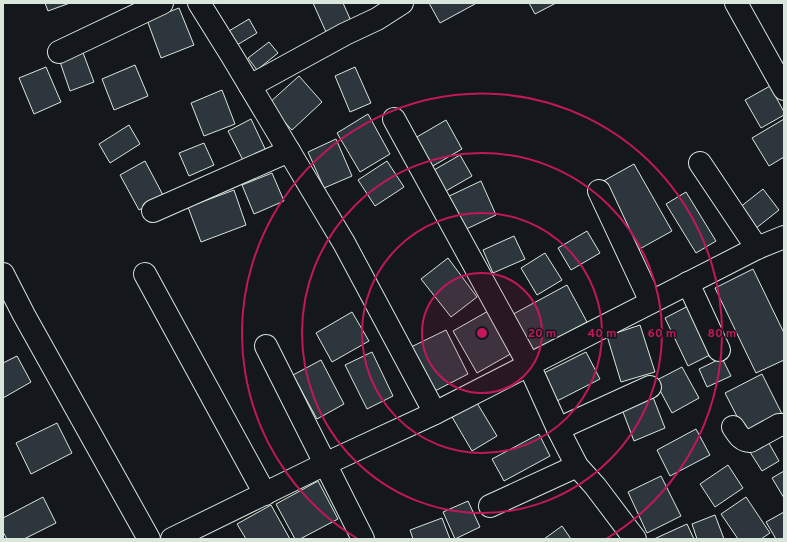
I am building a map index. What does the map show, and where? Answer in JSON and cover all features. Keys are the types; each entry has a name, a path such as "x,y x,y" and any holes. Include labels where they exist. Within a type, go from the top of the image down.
{"street":[{"path":"59,52 162,3"},
{"path":"199,3 344,243 435,413"},
{"path":"250,86 345,34 377,19 402,3"},
{"path":"736,3 784,89"},
{"path":"394,119 529,364 558,429 577,466 595,486 633,538"},
{"path":"153,211 289,151"},
{"path":"700,163 757,248"},
{"path":"599,191 651,302"},
{"path":"172,539 325,464 435,413 757,248 784,237"},
{"path":"3,274 24,316 149,539"},
{"path":"145,274 265,494"},
{"path":"688,283 719,350"},
{"path":"266,346 363,539"},
{"path":"558,429 650,387"},
{"path":"733,427 740,437 746,441 750,441 779,426 784,425"},
{"path":"490,506 577,466"}],"building":[{"path":"45,3 70,3 48,11"},
{"path":"313,3 343,3 351,21 326,32"},
{"path":"429,3 474,3 475,4 440,23"},
{"path":"529,3 556,3 535,14"},
{"path":"179,8 194,45 161,58 147,20"},
{"path":"249,19 257,33 237,45 229,31"},
{"path":"269,42 278,53 257,70 248,58"},
{"path":"82,50 94,82 70,91 59,59"},
{"path":"135,65 148,96 114,110 102,79"},
{"path":"46,67 61,102 34,114 19,78"},
{"path":"355,67 371,103 350,112 335,76"},
{"path":"299,76 322,102 292,130 268,104"},
{"path":"770,86 784,112 784,115 761,128 745,100"},
{"path":"222,90 235,124 204,136 191,103"},
{"path":"368,114 390,154 360,172 337,133"},
{"path":"251,119 267,153 245,164 228,131"},
{"path":"784,119 784,157 769,166 752,138"},
{"path":"446,120 462,149 426,170 410,141"},
{"path":"129,125 140,144 110,163 99,144"},
{"path":"336,139 352,176 324,188 308,152"},
{"path":"204,143 214,165 189,176 179,153"},
{"path":"460,155 472,176 439,195 427,174"},
{"path":"145,161 164,197 139,210 120,175"},
{"path":"387,161 404,187 375,206 358,180"},
{"path":"634,164 672,231 636,251 598,184"},
{"path":"272,173 284,201 254,214 242,185"},
{"path":"481,181 496,215 460,232 445,198"},
{"path":"763,189 779,210 755,229 739,208"},
{"path":"234,190 246,225 201,242 188,207"},
{"path":"686,192 716,241 696,253 666,204"},
{"path":"587,231 600,253 571,270 558,248"},
{"path":"514,236 525,259 493,273 483,250"},
{"path":"545,253 562,280 537,295 521,268"},
{"path":"448,258 477,297 451,317 421,279"},
{"path":"753,269 784,333 784,360 756,373 715,288"},
{"path":"567,285 587,322 526,355 506,318"},
{"path":"692,304 716,352 688,366 665,318"},
{"path":"490,310 514,352 477,373 453,331"},
{"path":"352,312 369,341 332,362 316,333"},
{"path":"640,325 655,372 621,382 607,336"},
{"path":"446,330 468,374 431,393 409,348"},
{"path":"372,352 393,396 367,409 345,365"},
{"path":"586,352 600,379 557,401 544,373"},
{"path":"17,356 31,382 3,398 3,363"},
{"path":"722,358 731,376 707,387 699,369"},
{"path":"321,360 344,404 317,419 293,375"},
{"path":"682,367 699,398 672,413 655,381"},
{"path":"762,374 784,418 748,438 725,393"},
{"path":"651,392 665,428 634,441 620,404"},
{"path":"477,403 497,436 472,451 452,417"},
{"path":"57,423 72,453 31,474 16,443"},
{"path":"696,429 710,455 670,476 657,450"},
{"path":"539,434 550,456 504,481 492,459"},
{"path":"766,438 779,461 762,471 748,449"},
{"path":"728,465 743,488 715,507 700,484"},
{"path":"784,471 784,498 772,478"},
{"path":"661,476 681,516 647,533 628,492"},
{"path":"318,481 338,519 300,539 295,539 276,504"},
{"path":"43,497 56,523 24,539 7,539 3,532 3,518"},
{"path":"746,497 770,533 761,539 738,539 721,514"},
{"path":"468,501 480,527 455,539 443,512"},
{"path":"271,505 290,539 246,539 237,524"},
{"path":"784,512 784,539 776,539 766,522"},
{"path":"715,515 724,539 697,539 692,524"},
{"path":"442,518 450,539 413,539 410,530"},
{"path":"687,524 694,539 654,539"},
{"path":"562,526 571,539 544,539"}]}
